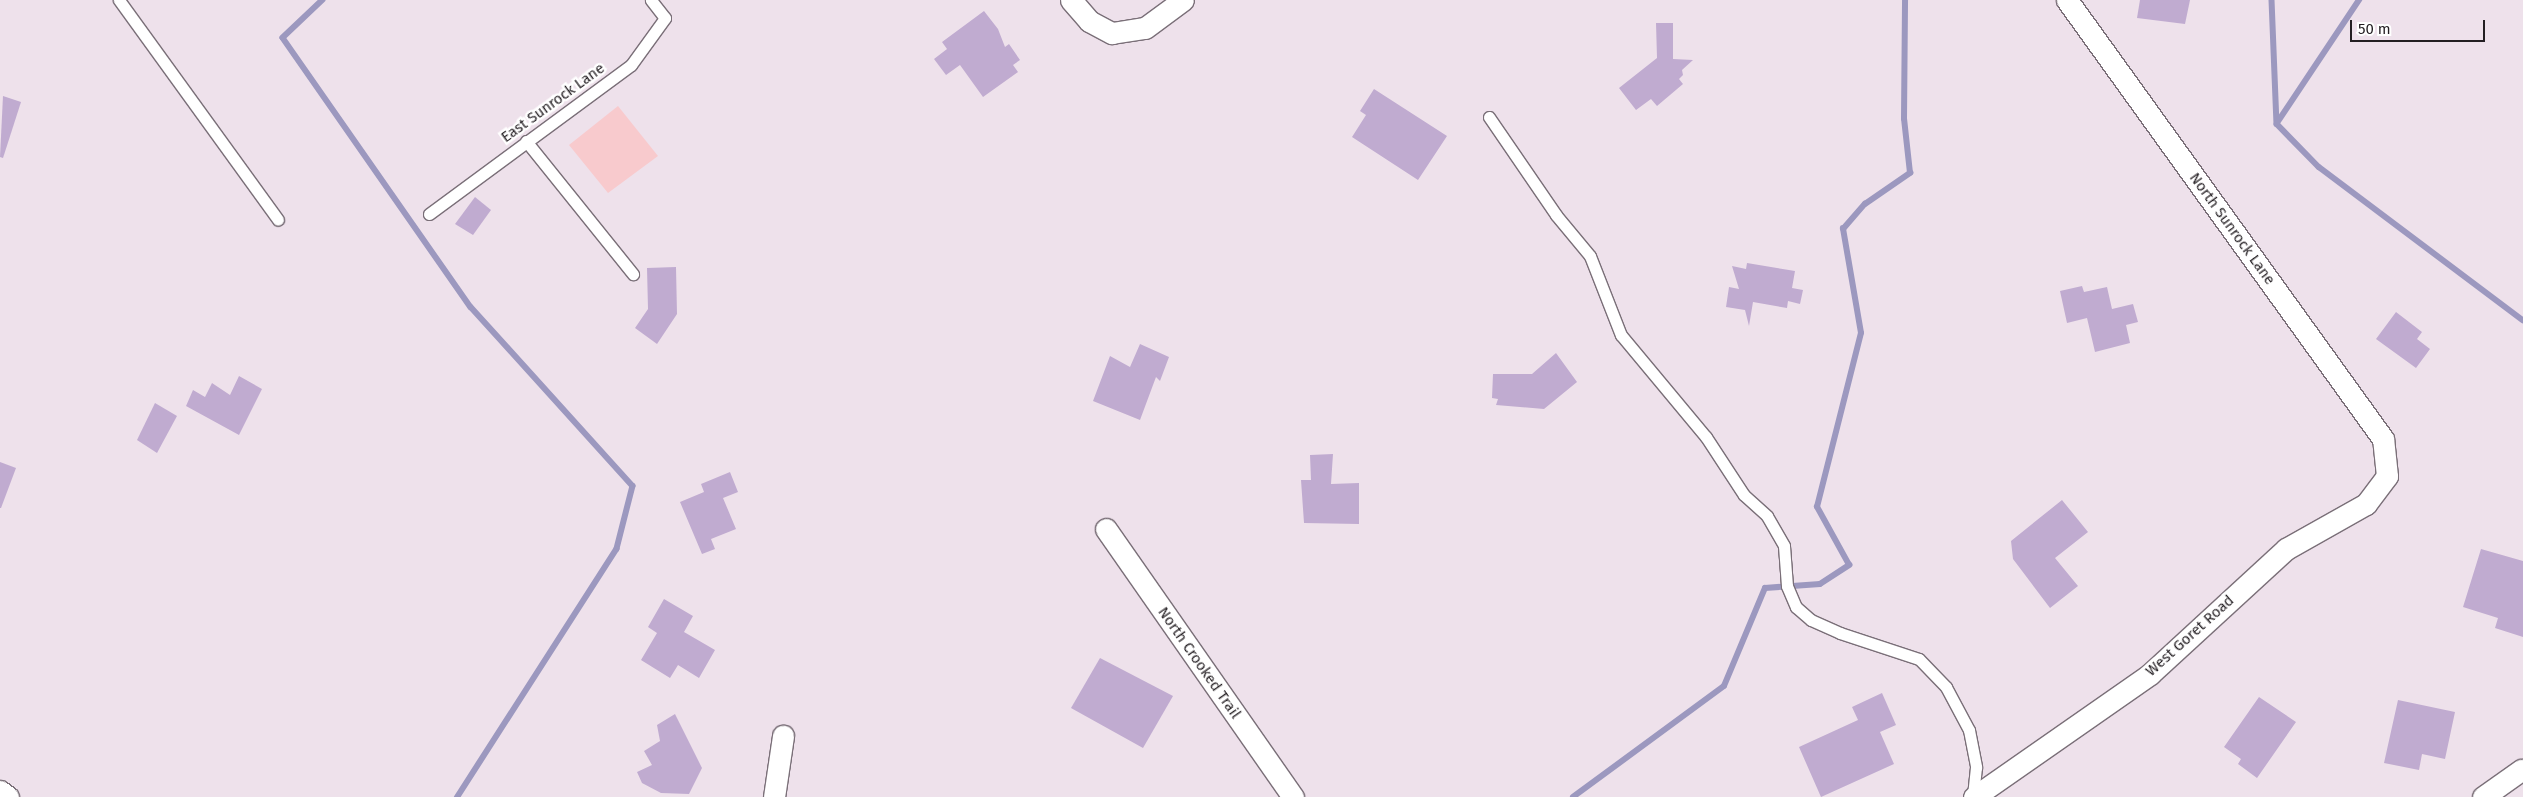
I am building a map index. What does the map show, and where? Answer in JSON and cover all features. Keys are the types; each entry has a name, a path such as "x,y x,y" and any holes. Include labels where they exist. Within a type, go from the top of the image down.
{"street":[{"path":"1071,0 1089,21 1112,33 1145,28 1183,0"},
{"name":"North Sunrock Lane","path":"2067,0 2383,439 2387,462"},
{"name":"West Goret Road","path":"1974,797 2150,674 2286,549 2366,504 2387,476 2387,462"},
{"name":"North Crooked Trail","path":"1106,529 1293,797"},
{"path":"774,797 782,736"},
{"path":"2483,797 2521,770"},
{"path":"0,791 8,797"}],"lane":[{"path":"119,0 278,220"},
{"name":"East Sunrock Lane","path":"429,214 631,65 665,18 652,0"},
{"path":"1489,117 1556,215 1590,256 1621,335 1706,437 1744,495 1767,516 1784,546 1787,586 1796,607 1811,620 1840,633 1918,660 1946,687 1968,730 1976,766 1974,797"},
{"path":"526,141 633,274"}],"shaded area":[{"path":"618,106 658,156 608,193 569,145"}],"building":[{"path":"2140,0 2190,0 2185,24 2137,18"},
{"path":"984,11 998,29 1005,47 1009,44 1020,60 1013,65 1018,72 983,97 960,65 946,75 934,59 947,49 942,42"},
{"path":"1656,23 1673,23 1673,59 1693,60 1682,70 1683,75 1679,79 1683,84 1657,106 1651,99 1636,110 1619,88 1657,58"},
{"path":"1374,89 1447,136 1418,180 1352,137 1366,115 1360,111"},
{"path":"3,96 21,102 3,158 0,157"},
{"path":"475,197 491,210 473,235 455,224"},
{"path":"1747,263 1795,271 1792,288 1803,290 1800,304 1788,301 1787,308 1753,302 1749,326 1745,310 1726,307 1729,287 1739,289 1732,266 1746,269"},
{"path":"676,267 677,314 657,344 635,328 648,309 647,268"},
{"path":"2082,286 2084,292 2107,287 2112,309 2133,304 2138,322 2126,325 2130,343 2095,352 2087,318 2067,323 2060,291"},
{"path":"2396,312 2422,332 2417,339 2430,349 2416,368 2376,339"},
{"path":"1140,344 1169,357 1160,381 1156,377 1140,420 1093,401 1110,356 1130,367"},
{"path":"1556,353 1577,382 1544,409 1496,405 1498,399 1492,398 1493,374 1532,374"},
{"path":"239,376 262,389 239,435 186,406 193,390 205,397 212,383 230,395"},
{"path":"155,403 177,416 157,453 137,440"},
{"path":"1333,454 1331,484 1359,483 1359,524 1304,523 1301,480 1311,480 1310,455"},
{"path":"0,462 16,468 1,508 0,508"},
{"path":"730,472 738,492 723,498 736,529 711,539 715,549 702,554 680,502 704,492 701,484"},
{"path":"2062,500 2088,532 2055,558 2078,586 2050,608 2013,559 2011,541"},
{"path":"2481,549 2523,561 2523,637 2495,628 2498,618 2463,607"},
{"path":"664,599 693,616 684,632 715,650 699,678 678,665 670,678 641,660 657,633 648,627"},
{"path":"1100,658 1173,696 1143,748 1071,708"},
{"path":"1882,693 1896,725 1880,732 1894,764 1821,797 1799,747 1858,720 1852,707"},
{"path":"2259,697 2296,722 2257,778 2238,764 2241,759 2224,747"},
{"path":"2398,700 2455,712 2445,759 2422,754 2419,770 2384,763"},
{"path":"675,714 702,768 689,794 661,793 642,783 637,772 652,765 644,751 660,741 657,725"}],"waterway":[{"path":"323,0 283,38 471,307 633,486 617,549 458,797"},
{"path":"1573,797 1724,686 1765,588 1820,584 1849,565 1817,507 1861,333 1843,229 1865,204 1910,173 1904,119 1905,0"},
{"path":"2272,0 2277,124 2319,167 2523,320"},
{"path":"2277,123 2359,0"}]}
